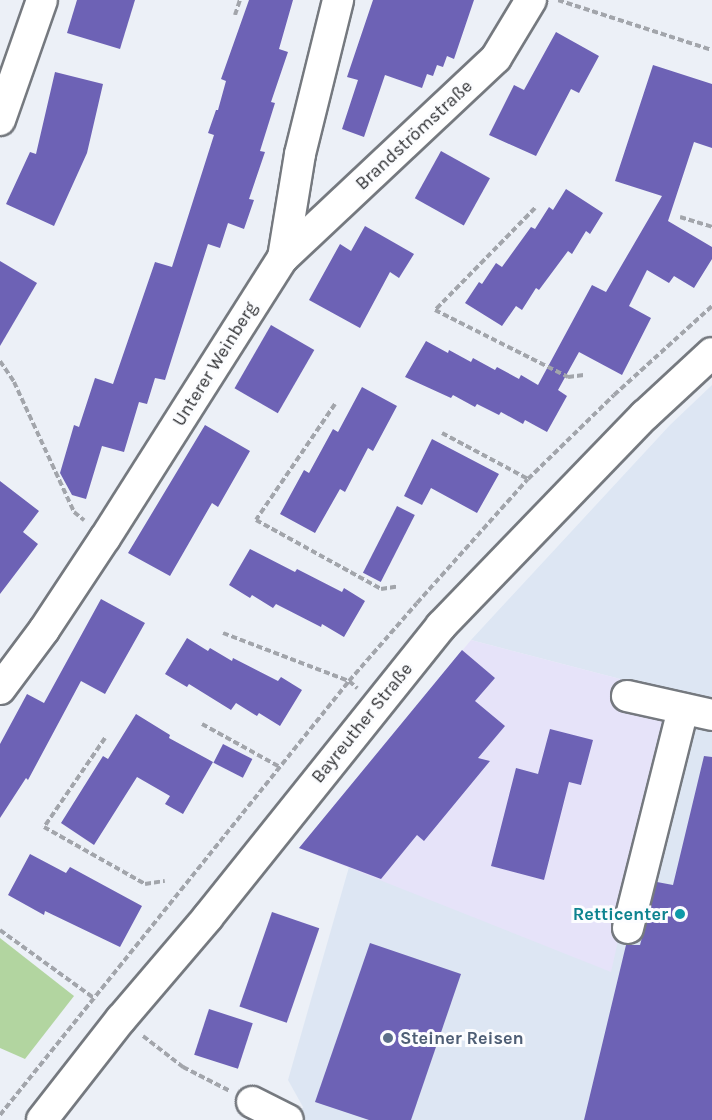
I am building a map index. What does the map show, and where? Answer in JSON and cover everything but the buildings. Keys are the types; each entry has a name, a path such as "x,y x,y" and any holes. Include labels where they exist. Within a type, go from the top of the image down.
{"street":[{"path":"0,120 42,0"},
{"name":"Unterer Weinberg","path":"0,689 44,630 105,538 283,258 300,154 338,0"},
{"name":"Brandströmstraße","path":"283,258 496,58 531,0"},
{"name":"Bayreuther Straße","path":"42,1120 121,1019 208,917 441,626 645,415 712,353"},
{"path":"627,696 712,715"},
{"path":"628,928 683,709"},
{"path":"252,1102 288,1120"}],"path":[{"path":"235,15 240,0"},
{"path":"557,0 712,50"},
{"path":"535,208 435,310 568,377 584,375"},
{"path":"680,217 712,227"},
{"path":"0,1115 349,681 528,479 614,394 712,306"},
{"path":"0,361 14,382 74,512 105,538"},
{"path":"335,404 256,520 381,589 399,586"},
{"path":"442,433 528,479"},
{"path":"223,633 349,681"},
{"path":"202,724 280,767"},
{"path":"105,738 44,827 145,884 165,881"},
{"path":"0,930 183,1067 252,1102"}],"shaded area":[{"path":"712,385 712,1120 299,1120 303,1107 288,1080 349,867 381,879 674,693 471,640 670,425"},
{"path":"471,640 674,693 611,972 299,848"}],"green space":[{"path":"0,938 74,996 25,1059 0,1048"}],"place":[{"name":"Retticenter","path":"680,914"},
{"name":"Steiner Reisen","path":"388,1038"}]}
